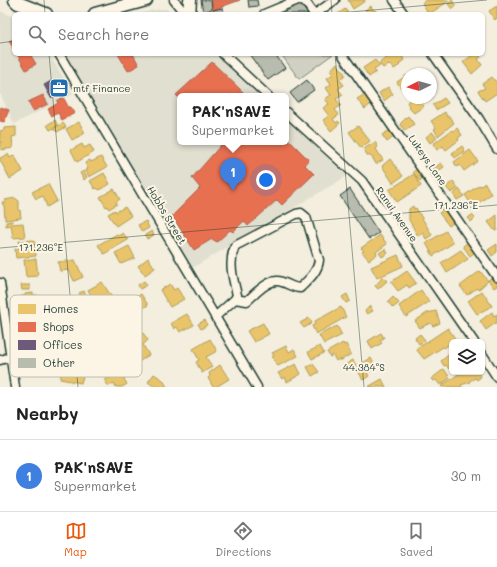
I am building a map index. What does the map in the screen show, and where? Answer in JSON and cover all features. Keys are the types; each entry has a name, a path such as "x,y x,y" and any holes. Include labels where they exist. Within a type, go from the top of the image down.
{"highway":[{"path":"15,0 18,3 41,12"},
{"path":"102,12 146,0"},
{"path":"189,12 190,0"}],"street":[{"path":"174,0 183,12"},
{"path":"269,12 300,0 305,0 314,12"},
{"path":"318,12 335,0"},
{"path":"394,0 403,12"},
{"name":"Hobbs Street","path":"60,56 257,387"},
{"path":"225,56 265,93"},
{"name":"Lukeys Lane","path":"343,56 497,277"},
{"path":"434,56 479,119 497,148"},
{"name":"Ranui Avenue","path":"289,115 362,181 472,339"},
{"path":"216,317 235,299 237,295 231,262 232,253 235,246 296,214 301,214 306,217 319,260 316,271 300,288 294,288 281,281 275,281 267,285 247,301 235,299"},
{"path":"0,283 10,350"},
{"path":"0,360 10,357"},
{"path":"485,359 497,377"},
{"path":"14,377 15,387"}],"shaded area":[{"path":"166,9 170,12 146,12"},
{"path":"0,11 12,16 12,56 50,56 73,94 14,124 0,93"},
{"path":"66,56 217,56 258,93 177,93 177,145 289,145 289,122 347,176 192,268"},
{"path":"282,56 330,56 299,79"}],"building: Homes":[{"path":"348,0 365,0 365,1 353,9"},
{"path":"426,0 449,1 432,12 428,12 422,3"},
{"path":"452,0 456,6 452,9 448,4"},
{"path":"371,6 376,12 366,12 365,10"},
{"path":"497,6 497,18 495,20 489,11"},
{"path":"389,56 402,56 404,60 394,69 391,65 383,68 379,63"},
{"path":"471,56 480,56 478,59 482,65 472,74 463,62"},
{"path":"375,60 380,66 374,70 376,72 369,77 363,68"},
{"path":"337,63 345,74 343,78 339,79 344,85 338,89 343,95 336,99 341,105 335,110 339,115 333,119 336,123 338,121 340,123 331,131 323,120 329,116 323,108 329,104 325,99 331,95 326,88 331,84 327,78 333,74 330,71"},
{"path":"492,77 497,83 497,93 485,101 478,91 485,88 482,84"},
{"path":"401,79 401,88 397,82"},
{"path":"388,87 393,94 384,101 379,93"},
{"path":"365,94 371,104 365,109 357,99"},
{"path":"444,98 448,103 436,110 433,105 437,104"},
{"path":"408,104 422,104 424,106 414,113 408,107"},
{"path":"445,112 447,117 449,116 454,123 438,136 434,129 436,128 431,121"},
{"path":"408,116 414,124 405,131 400,124"},
{"path":"55,120 58,126 50,130 47,125"},
{"path":"79,122 85,133 72,140 66,129"},
{"path":"63,123 66,127 57,132 54,128"},
{"path":"358,126 370,141 361,148 349,132"},
{"path":"16,127 16,136 12,137 13,148 1,150 0,131 4,130 4,128"},
{"path":"457,128 462,135 458,138 459,140 446,150 443,146 437,150 433,144"},
{"path":"390,130 395,136 387,142 382,135"},
{"path":"432,132 437,138 430,143 426,137"},
{"path":"375,142 378,147 376,149 383,160 376,164 372,157 367,155 364,149"},
{"path":"82,144 84,148 90,145 94,152 77,162 71,150"},
{"path":"462,146 465,151 455,158 452,153"},
{"path":"470,150 478,161 464,171 460,165 457,167 454,162"},
{"path":"8,154 10,158 14,155 23,171 10,179 0,160 0,158"},
{"path":"101,157 107,167 89,177 86,170 88,169 85,163"},
{"path":"390,159 403,176 393,183 382,166"},
{"path":"441,163 444,167 435,173 433,169"},
{"path":"418,168 425,177 420,181 413,172"},
{"path":"84,171 87,177 84,180 80,173"},
{"path":"104,173 110,184 99,190 97,188 95,189 90,181"},
{"path":"414,174 421,186 397,202 389,190"},
{"path":"453,181 458,188 451,193 446,187"},
{"path":"485,183 491,194 473,207 465,195 479,185 481,186"},
{"path":"48,184 57,201 47,207 43,196 36,199 32,192"},
{"path":"114,189 120,199 116,202 117,204 109,209 100,197"},
{"path":"459,189 464,196 457,200 453,194"},
{"path":"15,198 19,201 21,218 5,220 4,205 2,202"},
{"path":"413,206 414,209 416,208 432,235 426,239 423,233 418,236 409,220 409,209"},
{"path":"125,207 131,216 116,226 108,214"},
{"path":"446,208 456,221 449,226 439,213"},
{"path":"472,215 475,218 471,222 468,218"},
{"path":"497,215 497,230 495,231 488,222"},
{"path":"12,221 13,224 23,223 25,237 13,238 11,225 6,226 6,222"},
{"path":"146,221 149,228 142,232 138,225"},
{"path":"152,231 154,235 147,239 145,235"},
{"path":"446,231 453,243 433,256 426,243"},
{"path":"123,233 128,240 104,254 98,245 117,234 118,236"},
{"path":"380,235 387,244 376,252 377,254 369,260 362,252 364,251 361,248"},
{"path":"34,240 36,256 16,258 15,249 20,248 19,241"},
{"path":"468,242 475,252 470,256 463,246"},
{"path":"497,244 497,252 492,256 488,250"},
{"path":"129,246 135,258 121,264 115,253"},
{"path":"385,249 388,253 382,257 379,253"},
{"path":"461,250 468,259 447,273 441,263"},
{"path":"398,255 403,266 377,278 371,267"},
{"path":"148,258 155,268 145,275 138,266"},
{"path":"36,259 38,276 26,277 24,260"},
{"path":"75,260 83,277 74,281 69,270 60,271 58,262"},
{"path":"407,271 416,283 409,288 407,285 398,291 391,282"},
{"path":"480,271 488,281 478,290 477,288 467,295 460,286"},
{"path":"495,276 497,279 497,286 494,288 488,280"},
{"path":"383,277 387,281 378,289 375,286"},
{"path":"144,281 147,285 140,289 138,285"},
{"path":"102,282 110,295 91,295 88,290"},
{"path":"170,284 174,290 177,288 184,299 170,307 160,290"},
{"path":"21,285 30,285 30,290 22,290"},
{"path":"421,290 429,302 406,317 399,306"},
{"path":"84,291 86,295 80,295 79,293"},
{"path":"482,291 492,306 477,314 468,301"},
{"path":"33,293 33,295 25,295"},
{"path":"347,294 350,301 346,303 342,297"},
{"path":"142,296 148,305 142,309"},
{"path":"393,297 399,303 393,308 388,302"},
{"path":"370,306 373,311 367,314 365,311"},
{"path":"341,307 346,317 316,334 312,326 315,324 315,321"},
{"path":"436,311 440,323 433,326 430,323 420,328 415,321 427,313"},
{"path":"492,312 494,316 497,314 497,322 486,330 480,321"},
{"path":"187,314 194,325 180,332 177,327 174,329 171,323"},
{"path":"309,318 312,323 304,328 300,323"},
{"path":"205,320 207,325 201,329 198,324"},
{"path":"263,323 269,334 254,342 247,331"},
{"path":"337,326 342,335 324,344 319,335"},
{"path":"448,328 455,339 449,339 449,345 424,359 416,349"},
{"path":"381,333 384,338 380,340 382,343 372,349 368,341"},
{"path":"142,334 148,340 143,345 149,355 142,360"},
{"path":"420,334 425,340 419,344 415,338"},
{"path":"210,339 217,351 206,357 212,367 202,373 196,362 199,360 193,349"},
{"path":"343,343 344,345 346,344 351,354 340,361 339,359 336,361 333,355 330,357 327,352"},
{"path":"286,346 289,352 294,349 298,356 278,366 272,357 274,356 272,353"},
{"path":"320,346 324,353 312,359 308,352"},
{"path":"449,354 449,369 446,365 444,366 441,361"},
{"path":"371,358 376,368 367,373 369,376 363,380 356,367"},
{"path":"353,360 356,365 345,371 343,366"},
{"path":"296,364 301,374 287,382 285,377 282,379 278,373"},
{"path":"313,364 319,372 312,376 307,367"},
{"path":"220,365 229,379 216,387 213,387 208,378 210,376 209,373"},
{"path":"444,369 450,378 440,385 436,380 433,381 431,379"},
{"path":"154,374 163,380 167,387 155,387 148,382"},
{"path":"458,375 480,375 481,377 477,380 476,378 461,385 462,387 441,386"},
{"path":"60,377 83,377 81,383 60,379"},
{"path":"110,377 123,377 127,384 122,387 116,387 114,383 108,386 105,380"},
{"path":"382,379 386,387 368,387"}],"building: Shops":[{"path":"211,0 240,0 213,10"},
{"path":"18,56 31,56 36,64 26,70"},
{"path":"119,56 134,56 139,65 128,71"},
{"path":"212,62 244,93 178,93"},
{"path":"43,95 48,104 33,111 28,102"},
{"path":"63,97 69,108 71,107 75,113 62,120 58,113 52,116 48,109 58,103 57,101"},
{"path":"1,107 9,110 4,122 0,121"},
{"path":"289,140 309,160 305,165 314,174 282,205 277,200 248,226 244,221 233,232 230,230 217,242 212,239 194,250 172,216 200,188 192,178 221,145 289,145"}],"building: Offices":[{"path":"51,81 53,84 57,82 61,84 64,90 51,98 44,85"}],"building: Other":[{"path":"201,0 211,0 212,9 203,12"},
{"path":"248,0 257,0 258,6 249,7"},
{"path":"299,2 306,12 285,12"},
{"path":"223,8 224,12 214,12 213,10"},
{"path":"250,56 276,56 285,68 268,80"},
{"path":"307,80 314,90 297,102 290,93"},
{"path":"350,189 379,233 369,239 340,196"}],"place":[{"name":"mtf Finance","path":"59,88"},
{"name":"PAK'nSAVE","path":"233,191"}]}
